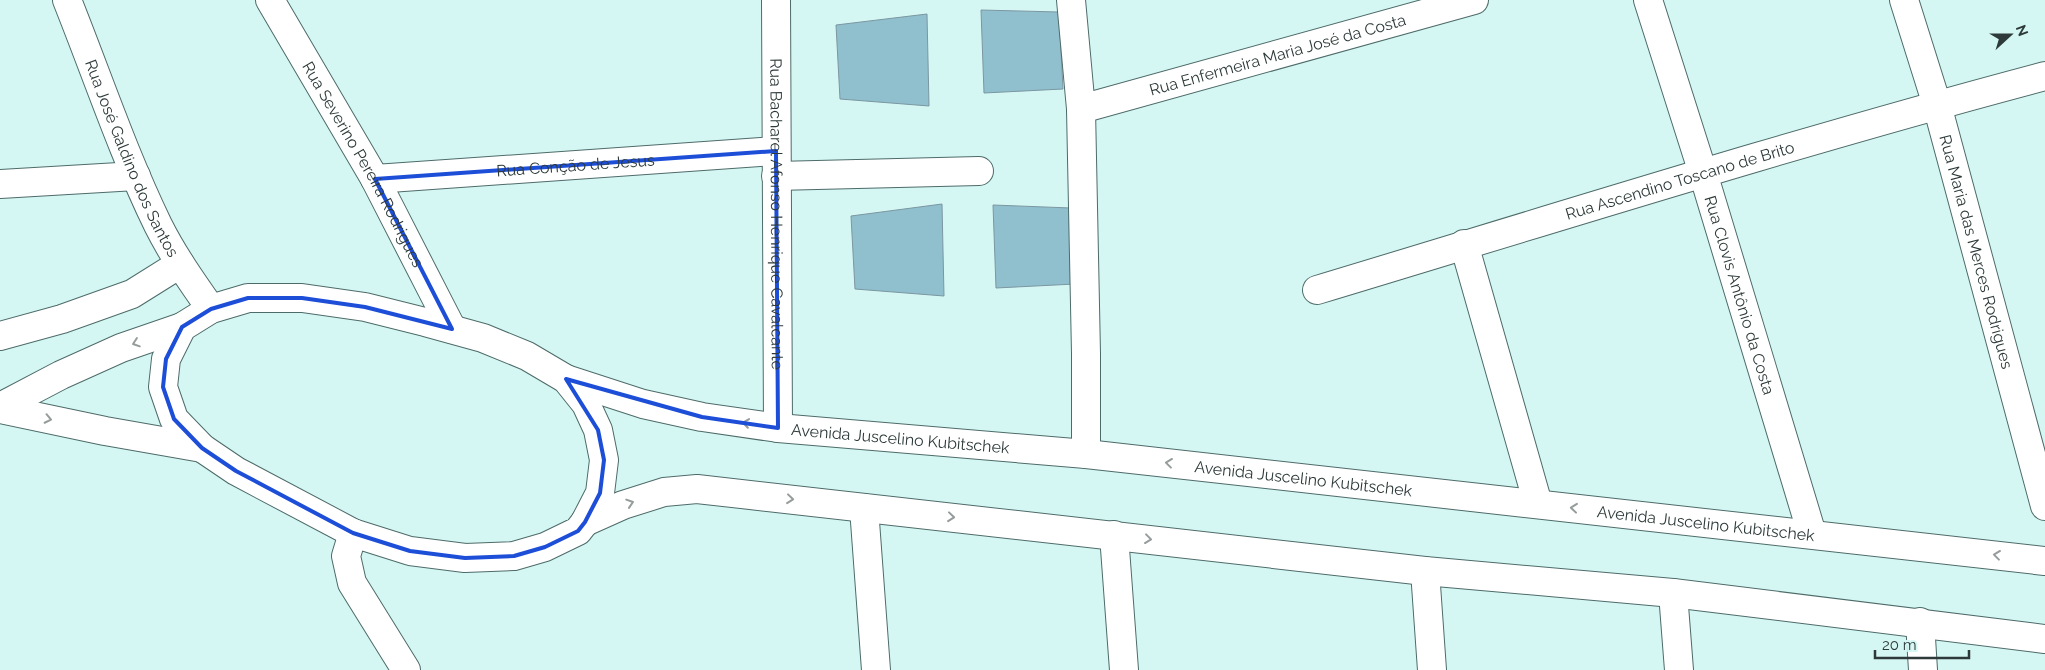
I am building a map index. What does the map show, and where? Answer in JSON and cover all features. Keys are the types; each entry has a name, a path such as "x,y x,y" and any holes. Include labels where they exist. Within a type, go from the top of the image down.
{"street":[{"name":"Rua José Galdino dos Santos","path":"68,0 136,176 159,226 180,264 211,309"},
{"name":"Rua Severino Pereira Rodrigues","path":"270,0 375,179 452,329"},
{"name":"Rua Bacharel Afonso Henrique Cavalcante","path":"776,0 778,428"},
{"path":"1071,0 1081,109 1086,454"},
{"name":"Rua Enfermeira Maria José da Costa","path":"1081,109 1474,0"},
{"name":"Rua Clovis Antônio da Costa","path":"1648,0 1703,173 1812,534"},
{"name":"Rua Maria das Merces Rodrigues","path":"1904,0 1938,105 2045,506"},
{"name":"Rua Ascendino Toscano de Brito","path":"1317,290 1703,173 2045,76"},
{"name":"Rua Conção de Jesus","path":"375,179 776,163 979,171"},
{"path":"0,184 136,176"},
{"path":"1464,244 1538,504"},
{"path":"0,336 62,319 132,294 180,264"},
{"path":"0,408 61,375 121,348 182,327 211,309 248,298 302,298 365,307 483,338 527,356 566,378 586,404 598,430 604,460 600,493 585,522 578,531 545,547 514,556 465,558 410,551 353,533 236,471 202,448 174,418 163,387 166,359 182,327"},
{"name":"Avenida Juscelino Kubitschek","path":"566,378 643,404 702,417 778,428 1086,454 2045,561"},
{"path":"0,408 105,431 202,448"},
{"path":"585,522 623,505 664,492 697,489 1425,571 1673,593 1920,622 2045,639"},
{"path":"864,508 876,670"},
{"path":"353,533 346,556 352,583 406,670"},
{"path":"1114,535 1124,670"},
{"path":"1425,571 1432,670"},
{"path":"1673,593 1679,670"},
{"path":"1920,622 1923,670"}],"highlighted area":[{"path":"776,151 778,428 702,417 566,379 598,430 604,460 600,493 585,522 578,531 545,547 514,556 465,558 410,551 353,533 236,471 202,448 174,419 163,387 166,359 182,327 211,309 248,298 302,298 365,307 452,329 375,179"}],"building":[{"path":"981,10 1059,12 1063,89 984,93"},
{"path":"927,14 929,106 840,99 836,25"},
{"path":"942,204 944,296 855,289 851,216"},
{"path":"993,205 1071,208 1075,284 996,288"}]}
